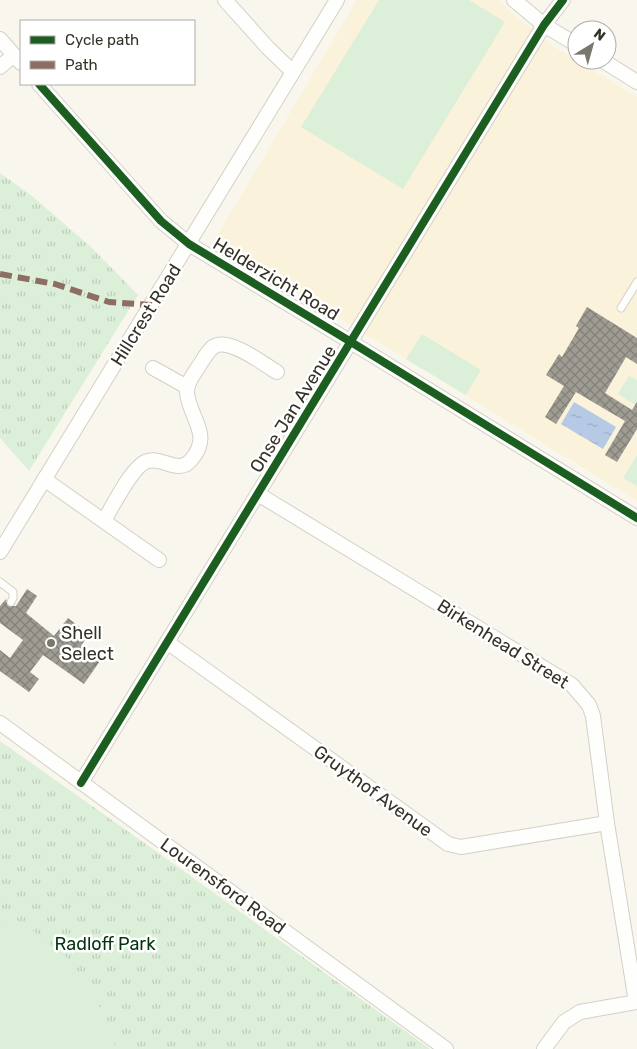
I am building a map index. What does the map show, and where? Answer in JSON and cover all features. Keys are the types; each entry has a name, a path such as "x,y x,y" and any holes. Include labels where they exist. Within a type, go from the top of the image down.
{"street":[{"path":"225,0 268,48 293,72"},
{"name":"Hillcrest Road","path":"0,552 337,0"},
{"path":"514,0 544,25 567,39"},
{"name":"Onse Jan Avenue","path":"81,783 544,25 563,0"},
{"path":"0,39 18,59 0,67"},
{"path":"617,69 637,82"},
{"name":"Helderzicht Road","path":"40,85 160,221 189,244 637,518"},
{"path":"104,521 133,473 144,462 150,460 178,467 190,462 198,452 202,437 187,396 187,387 189,381 213,347 226,344 237,348 277,372"},
{"path":"153,368 187,387"},
{"path":"44,479 159,560"},
{"name":"Birkenhead Street","path":"258,494 572,685 583,696 593,716 607,824 637,1002"},
{"name":"Gruythof Avenue","path":"167,642 448,844 461,847 607,824"},
{"name":"Lourensford Road","path":"0,724 446,1049"},
{"path":"544,1049 564,1022 580,1012 637,1002"}],"lane":[{"path":"621,308 637,282"},
{"path":"0,582 13,592 11,602"}],"shaded area":[{"path":"357,0 497,0 551,45 567,55 567,70 592,70 637,97 637,501 214,241"}],"green space":[{"path":"379,0 469,0 505,22 403,189 301,127"},
{"path":"0,173 32,196 91,247 138,295 29,471 0,438"},
{"path":"422,334 481,370 466,395 406,359"},
{"path":"629,376 637,380 637,406 618,394"},
{"path":"637,455 637,486 623,478"},
{"name":"Radloff Park","path":"0,741 181,869 430,1049 0,1049"},
{"path":"0,921 27,926 72,962 114,1035 115,1049 0,1049"}],"water":[{"path":"574,402 616,427 603,449 561,424"}],"building":[{"path":"587,307 637,338 637,364 626,357 605,393 632,410 637,402 637,429 617,462 605,455 625,421 576,392 556,424 545,417 564,386 546,375 559,354 562,357 579,328 576,326"},
{"path":"27,589 37,596 26,613 54,636 68,618 89,634 81,646 100,661 84,684 43,655 30,672 39,679 29,692 0,671 0,650 10,658 23,640 0,623 0,606 6,599 8,606 16,606"}],"marked path":[{"path":"0,274 55,284 109,302 152,305"}],"cycle path":[{"path":"81,783 544,25 563,0"},
{"path":"40,85 161,221 189,244 637,518"}],"place":[{"name":"Shell Select","path":"51,643"}]}
